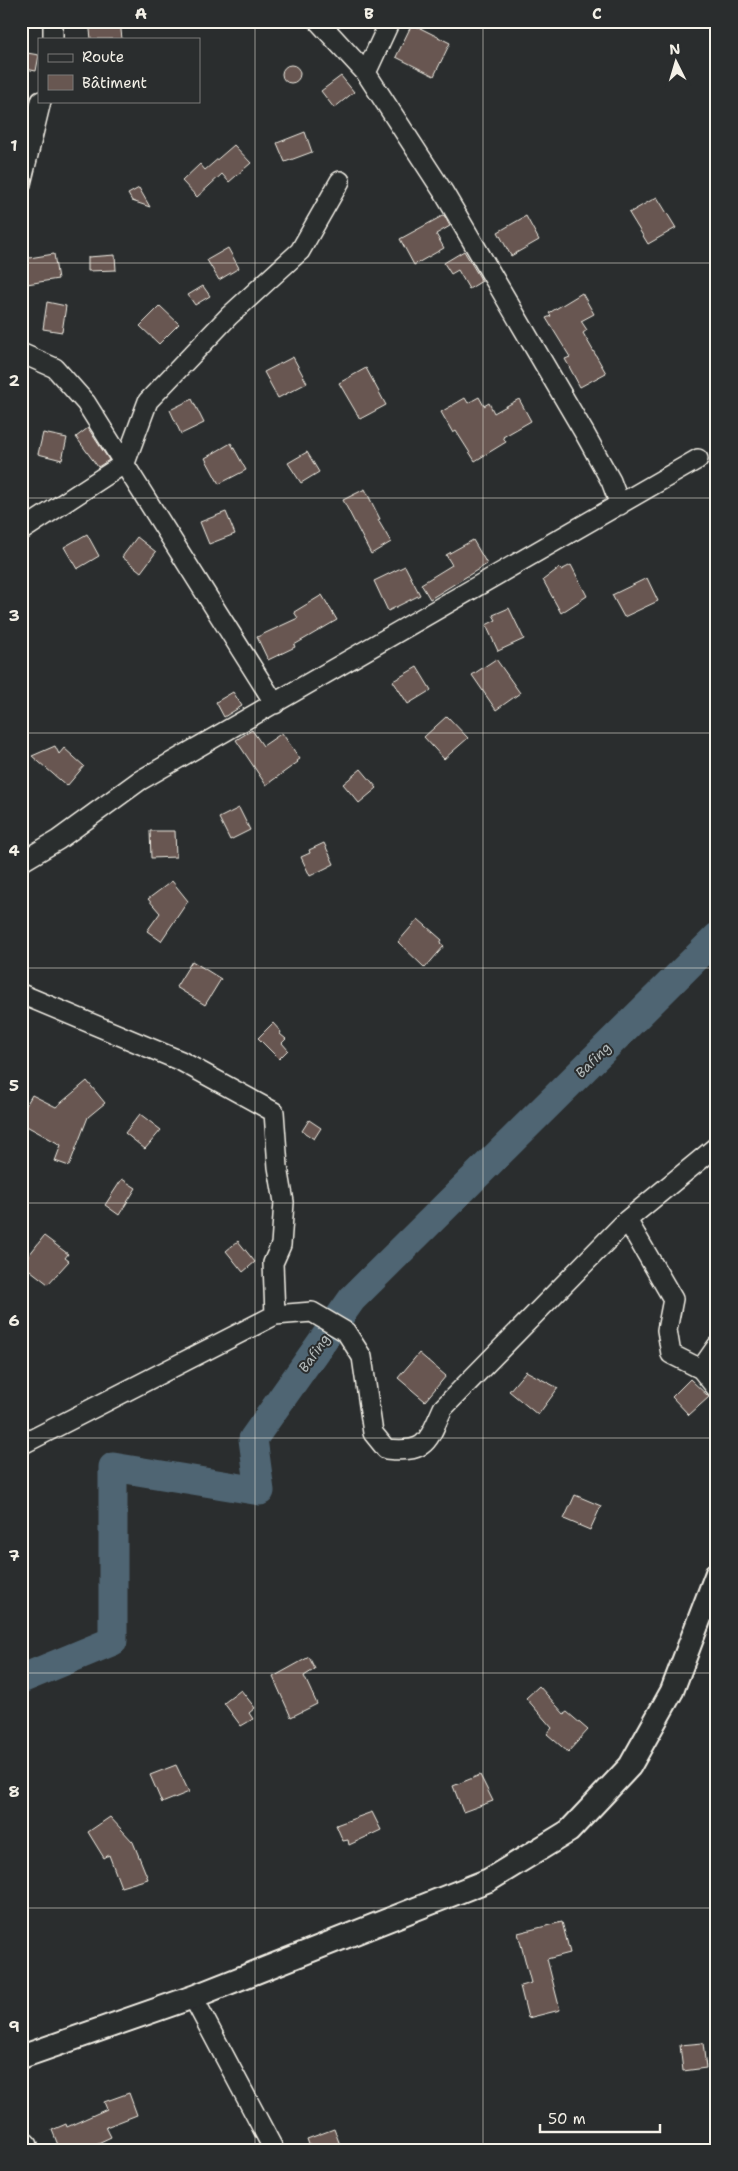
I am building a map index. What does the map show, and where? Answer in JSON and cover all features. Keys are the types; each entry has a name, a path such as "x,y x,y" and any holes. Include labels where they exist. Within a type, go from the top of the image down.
{"main road":[{"path":"21,2057 193,1997 489,1880 569,1831 630,1766 672,1691 717,1573"}],"street":[{"path":"53,21 53,38"},
{"path":"318,21 366,73 444,193 585,434 610,481 620,505"},
{"path":"366,73 390,21"},
{"path":"21,184 41,102"},
{"path":"21,531 124,463 148,401 229,316 300,251 340,181"},
{"path":"21,353 55,368 86,403 275,704"},
{"path":"21,862 58,840 140,781 698,459"},
{"path":"21,994 181,1061 274,1112 278,1167 284,1202 281,1245 273,1264 274,1315"},
{"path":"21,1445 274,1315 312,1312 346,1332 362,1357 373,1433 386,1450 409,1451 428,1441 443,1408 627,1220 717,1146"},
{"path":"627,1220 673,1299 667,1330 671,1354 701,1369 717,1389"},
{"path":"701,1369 717,1346"},
{"path":"193,1997 274,2150"},
{"path":"21,2138 28,2145 28,2150"}],"building":[{"path":"89,21 120,21 122,38 91,38"},
{"path":"412,24 450,43 434,76 396,57"},
{"path":"21,52 38,55 36,71 21,68"},
{"path":"291,65 297,68 300,74 297,80 291,83 285,80 282,74 285,68"},
{"path":"341,76 354,92 334,108 321,91"},
{"path":"305,132 312,152 285,162 277,143"},
{"path":"234,145 251,163 229,182 222,174 197,197 182,181 200,164 205,170"},
{"path":"139,188 150,207 132,201 128,194"},
{"path":"657,197 676,228 648,244 629,213"},
{"path":"444,215 450,226 436,234 444,248 414,265 400,239"},
{"path":"526,216 539,240 511,256 498,232"},
{"path":"228,248 239,268 219,280 207,260"},
{"path":"464,251 482,281 469,289 458,270 451,274 444,263"},
{"path":"54,254 58,279 27,284 23,259"},
{"path":"115,255 116,270 88,271 88,257"},
{"path":"203,286 210,296 195,305 188,295"},
{"path":"582,293 594,314 581,321 587,330 583,333 606,373 580,387 565,359 570,357 546,318 551,316 549,313"},
{"path":"47,302 66,306 62,332 43,329"},
{"path":"160,306 179,324 159,344 140,326"},
{"path":"293,357 307,383 278,398 264,372"},
{"path":"366,368 386,405 360,419 339,383"},
{"path":"479,397 484,406 489,403 494,413 519,399 531,421 503,437 506,442 475,461 456,431 453,433 441,412 465,398 468,403"},
{"path":"192,399 204,423 181,434 170,410"},
{"path":"88,428 109,460 98,467 76,437"},
{"path":"43,433 67,438 62,460 38,454"},
{"path":"231,443 246,470 219,484 205,458"},
{"path":"307,452 319,472 301,483 288,463"},
{"path":"365,489 380,519 378,520 391,542 371,554 343,500"},
{"path":"226,512 235,534 209,544 200,522"},
{"path":"87,534 99,556 77,569 64,547"},
{"path":"137,537 156,552 141,572 122,557"},
{"path":"473,540 487,564 430,599 421,584 452,565 446,555"},
{"path":"571,565 587,596 561,613 543,580 559,568 561,570"},
{"path":"405,566 420,595 388,611 374,581"},
{"path":"647,578 658,601 624,617 612,595"},
{"path":"322,595 337,620 294,645 295,647 268,660 257,637 298,618 294,612"},
{"path":"509,608 524,639 498,651 486,625 496,620 493,615"},
{"path":"496,659 520,693 496,710 472,675"},
{"path":"417,667 431,690 408,704 393,681"},
{"path":"233,692 242,706 224,717 216,702"},
{"path":"447,716 468,738 444,759 424,737"},
{"path":"252,730 263,746 282,733 300,759 266,785 236,740"},
{"path":"55,746 59,754 64,748 84,766 67,786 32,756"},
{"path":"361,769 377,788 359,803 343,784"},
{"path":"239,808 250,830 230,840 219,818"},
{"path":"150,831 175,831 176,857 151,858"},
{"path":"324,843 334,864 310,876 301,857 310,853 309,850"},
{"path":"172,881 188,901 161,941 147,931 160,913 148,899"},
{"path":"418,919 442,940 440,943 444,946 425,968 398,942"},
{"path":"192,961 221,979 205,1005 176,987"},
{"path":"273,1023 281,1032 280,1034 286,1039 282,1043 288,1050 279,1059 258,1038"},
{"path":"87,1081 105,1103 88,1117 69,1166 55,1161 61,1145 21,1123 21,1114 32,1095 56,1107"},
{"path":"140,1114 161,1130 145,1149 125,1133"},
{"path":"309,1120 321,1128 314,1139 302,1131"},
{"path":"122,1179 136,1188 119,1215 105,1205"},
{"path":"44,1236 68,1254 65,1258 69,1261 48,1284 22,1264"},
{"path":"238,1241 255,1262 243,1272 226,1251"},
{"path":"419,1353 446,1376 425,1401 398,1378"},
{"path":"526,1371 558,1388 538,1415 509,1391"},
{"path":"690,1379 709,1397 689,1415 672,1397"},
{"path":"575,1495 601,1506 590,1530 564,1519"},
{"path":"309,1657 315,1669 304,1676 317,1704 291,1717 273,1677"},
{"path":"539,1686 564,1714 567,1712 588,1730 568,1752 547,1734 552,1728 526,1698"},
{"path":"241,1690 255,1708 249,1713 253,1719 241,1726 224,1703"},
{"path":"176,1765 189,1792 162,1803 150,1775"},
{"path":"480,1775 493,1801 463,1812 453,1786"},
{"path":"372,1812 381,1830 349,1845 348,1840 343,1841 336,1825"},
{"path":"110,1817 133,1842 148,1879 121,1887 109,1855 104,1858 88,1832"},
{"path":"562,1922 570,1953 547,1959 560,2010 528,2018 520,1986 531,1983 518,1933"},
{"path":"703,2043 706,2068 683,2071 680,2045"},
{"path":"129,2093 137,2115 106,2127 111,2137 83,2150 60,2150 52,2130 66,2124 67,2127 107,2109 104,2102"},
{"path":"334,2129 342,2150 311,2150 307,2139"}],"waterway":[{"name":"Bafing","path":"21,1679 113,1641 113,1467 260,1491 253,1439 352,1299 717,937"}]}
